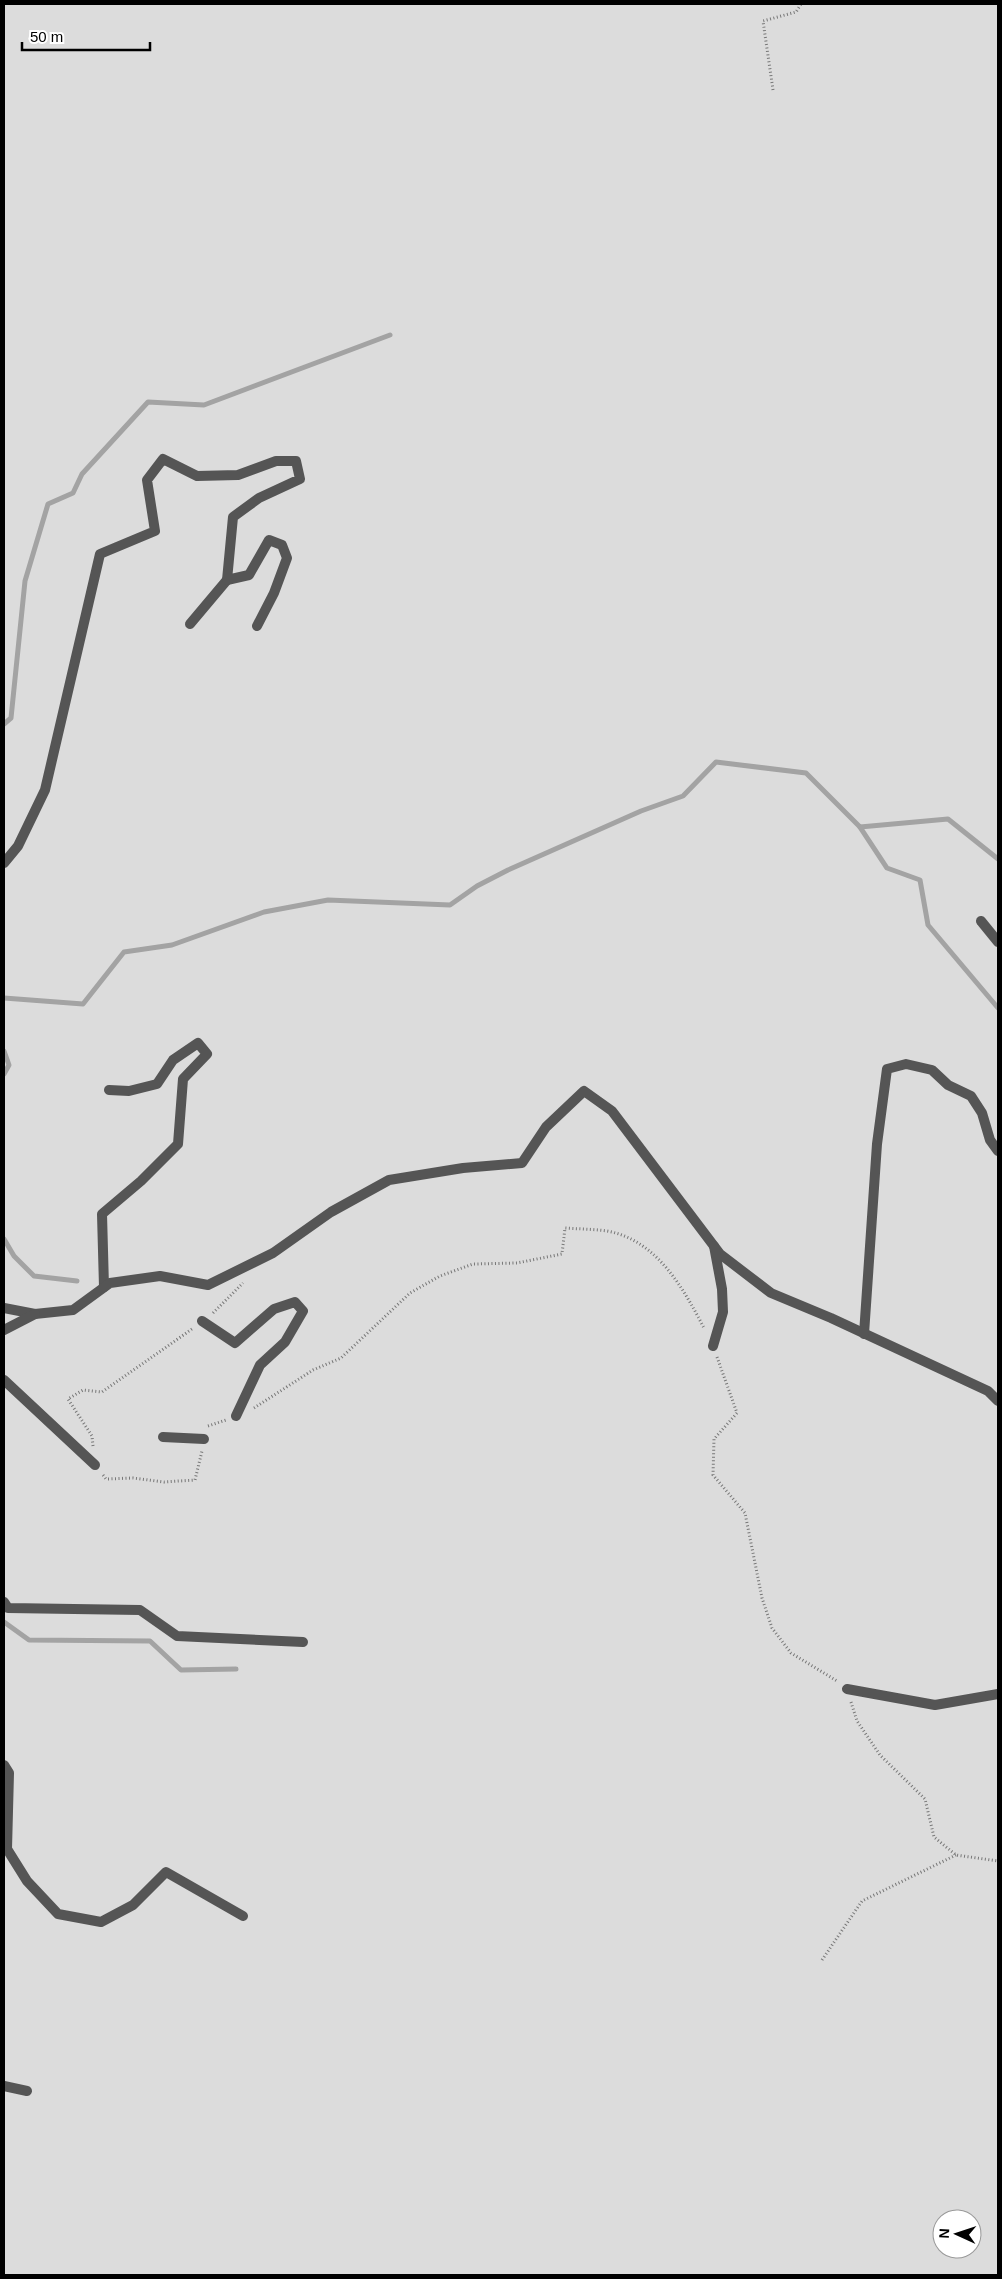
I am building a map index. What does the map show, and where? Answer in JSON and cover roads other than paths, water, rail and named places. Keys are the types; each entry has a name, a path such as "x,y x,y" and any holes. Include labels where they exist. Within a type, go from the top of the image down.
{"lane":[{"path":"4,864 18,846 45,790 100,554 155,531 147,480 163,459 197,476 238,475 276,461 296,460 300,479 259,498 233,517 227,580 190,624"},
{"path":"227,580 249,575 269,540 282,545 287,558 274,593 257,626"},
{"path":"980,921 998,942"},
{"path":"104,1287 102,1214 141,1181 178,1144 183,1079 208,1054 198,1043 173,1060 158,1084 130,1091 109,1090"},
{"path":"864,1334 872,1242 877,1144 886,1069 906,1064 932,1070 948,1084 970,1096 982,1113 990,1140 998,1151"},
{"path":"4,1308 35,1314 73,1310 110,1283 160,1276 208,1285 272,1253 331,1212 389,1180 463,1168 522,1163 546,1127 584,1091 612,1111 720,1254 771,1293 988,1391 998,1401"},
{"path":"713,1244 722,1289 723,1312 713,1346"},
{"path":"202,1321 235,1343 274,1309 295,1302 303,1311 284,1342 260,1365 236,1416"},
{"path":"4,1330 35,1314"},
{"path":"4,1380 96,1465"},
{"path":"163,1437 204,1439"},
{"path":"4,1602 8,1608 140,1610 177,1636 303,1642"},
{"path":"847,1689 935,1705 998,1694"},
{"path":"4,1765 10,1773 7,1849 27,1881 58,1914 101,1922 133,1905 166,1872 243,1916"},
{"path":"4,2086 27,2091"}],"waterway":[{"path":"4,724 11,718 25,581 48,504 73,493 82,474 148,402 204,405 390,335"},
{"path":"4,998 83,1004 124,952 172,945 264,912 328,900 450,905 477,886 508,870 641,811 683,796 716,762 806,773 860,827 948,819 998,859"},
{"path":"860,827 887,868 920,880 928,925 998,1008"},
{"path":"4,1051 9,1065 4,1074"},
{"path":"4,1239 14,1256 34,1276 77,1281"},
{"path":"4,1622 29,1640 150,1641 181,1670 236,1669"}]}
